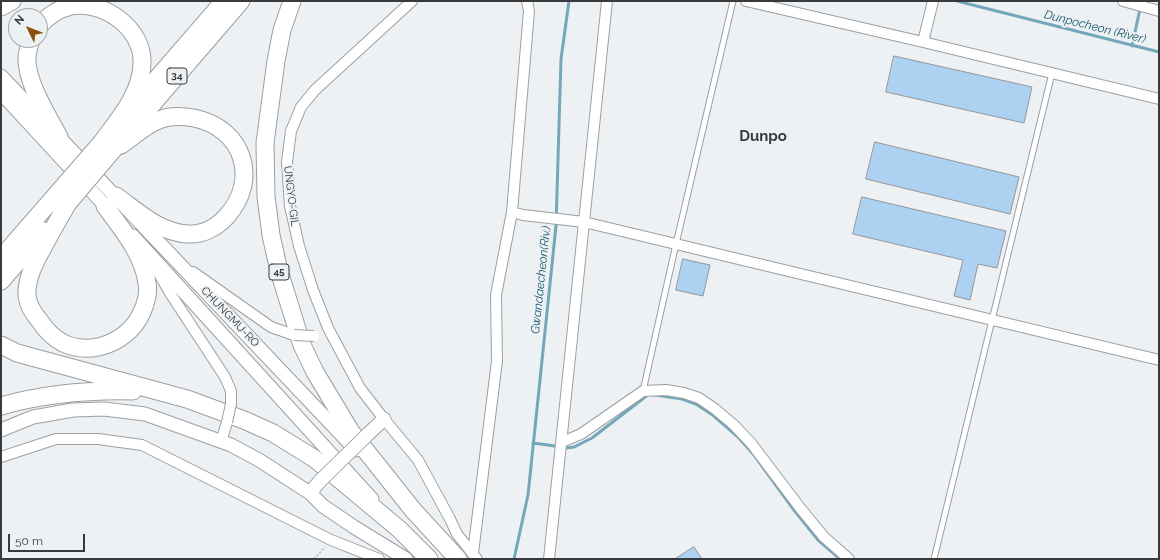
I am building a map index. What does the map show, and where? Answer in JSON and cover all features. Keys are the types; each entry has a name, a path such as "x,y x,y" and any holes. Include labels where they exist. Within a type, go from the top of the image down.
{"main road":[{"path":"1,7 12,1"},
{"name":"34","path":"1,281 62,199 107,146 224,1"},
{"name":"34","path":"107,146 241,1"},
{"name":"45","path":"292,1 282,30 276,61 265,142 266,197 271,235 279,271 302,345 315,372 351,432 413,510"},
{"path":"48,16 54,12 72,6 88,5 107,11 122,21 128,26 138,42 142,63 138,84 107,146"},
{"path":"29,48 27,59 34,90 59,137"},
{"path":"107,146 166,117 190,117 213,125 232,141 241,156 245,173 245,181 242,192 238,203 232,211 216,227 198,234 179,233 156,224 111,201"},
{"path":"62,199 30,275 27,297 34,314 55,338 63,343 83,348 94,348 105,345 117,340 126,333 140,316 148,294 148,283 140,259 111,201"},
{"name":"34","path":"1,258 62,199"},
{"path":"1,345 17,353 187,399 244,420 273,433 315,459 399,529"},
{"path":"1,406 38,397 104,391 137,391 187,399"},
{"name":"CHUNGMU-RO","path":"413,510 469,557"},
{"name":"CHUNGMU-RO","path":"399,529 429,559"}],"street":[{"name":"UNGYO-GIL","path":"412,1 316,90 301,107 291,131 287,162 290,206 299,246 328,328 360,388 418,460 469,557"},
{"path":"469,557 497,361 496,295 512,212 529,11 528,1"},
{"path":"549,559 562,442 582,222 607,1"},
{"path":"746,1 924,37 1052,73 1159,99"},
{"path":"924,37 932,1"},
{"path":"1123,1 1159,11"},
{"name":"CHUNGMU-RO","path":"1,76 59,137 111,201 145,249 399,529"},
{"name":"CHUNGMU-RO","path":"1,93 111,201 177,261 413,510"},
{"path":"512,212 523,215 582,222 1159,360"},
{"path":"145,249 170,293 225,377 231,391 231,404 221,442"},
{"path":"177,261 271,327 294,335 314,336 328,328"},
{"path":"562,442 581,434 643,391 666,390 684,393 699,398 734,425 751,443 824,537 849,559"},
{"path":"1,430 33,417 73,410 104,409 146,414 231,445 260,460 310,493 323,506 406,559"},
{"path":"310,493 320,481 384,419"},
{"path":"1,457 56,439 98,439 142,445 331,540 379,559"}],"lane":[{"path":"643,391 733,1"},
{"path":"934,559 1052,73"}],"path":[{"path":"314,559 331,540"}],"building":[{"path":"894,56 1032,87 1024,123 886,92"},
{"path":"875,142 1019,177 1010,214 866,179"},
{"path":"862,197 1006,231 997,268 978,264 970,300 954,296 963,260 853,234"},
{"path":"683,259 710,265 703,296 676,290"},
{"path":"694,547 702,559 675,559"}],"waterway":[{"name":"Gwandaecheon(Riv.)","path":"514,559 528,495 556,226 561,59 569,1"},
{"name":"Dunpocheon (River)","path":"957,1 1159,52"},
{"path":"1132,46 1140,9"},
{"path":"566,448 574,447 592,438 649,394 682,399 696,404 714,416 738,437 754,455 818,540 840,559"},
{"path":"533,443 555,446"}],"district":[{"name":"Dunpo","path":"763,136"}]}
